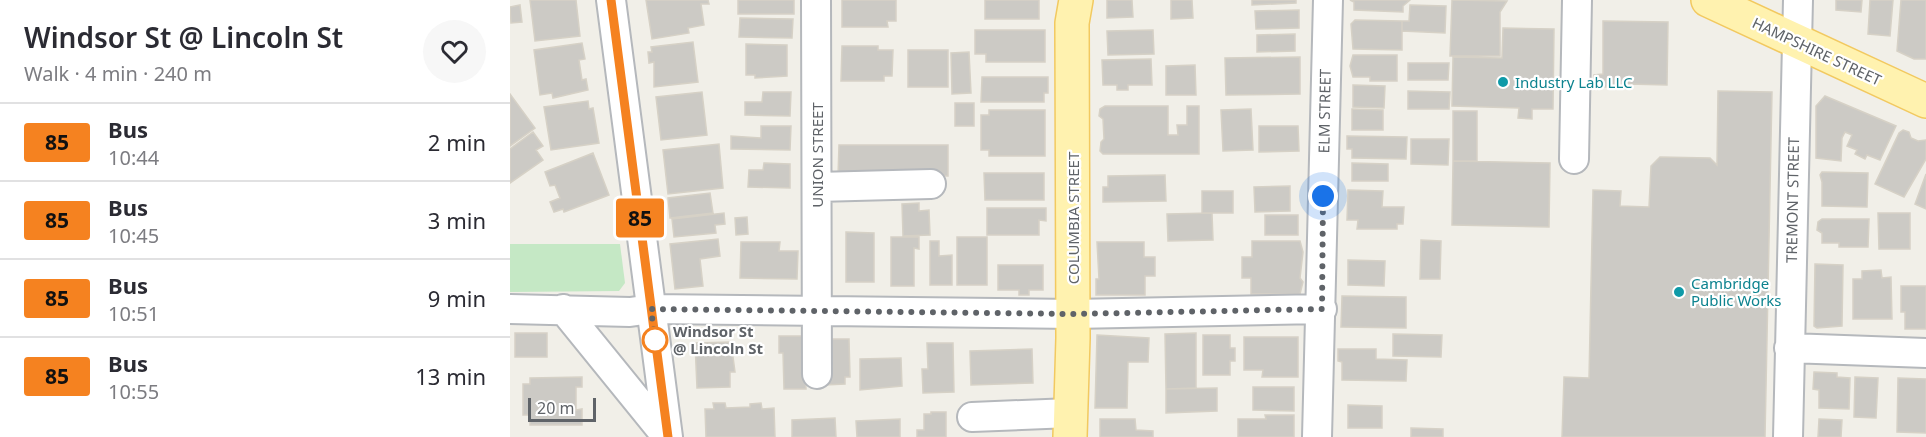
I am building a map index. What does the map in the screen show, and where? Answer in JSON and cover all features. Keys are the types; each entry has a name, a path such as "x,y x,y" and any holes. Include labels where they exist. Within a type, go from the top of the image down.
{"main road":[{"name":"COLUMBIA STREET","path":"1070,425 1073,314 1072,23 1076,0"},
{"name":"HAMPSHIRE STREET","path":"1708,0 1926,101"}],"street":[{"path":"611,0 667,437"},
{"name":"UNION STREET","path":"816,0 817,374"},
{"name":"ELM STREET","path":"1317,437 1322,309 1323,105 1328,0"},
{"path":"1574,159 1577,0"},
{"name":"TREMONT STREET","path":"1788,437 1798,0"},
{"path":"817,187 931,184"},
{"path":"510,309 630,312 651,309 818,309 1073,314 1322,309"},
{"path":"563,309 667,437"},
{"path":"1789,348 1926,353"},
{"path":"972,417 1070,425"}],"green space":[{"path":"510,244 620,244 625,283 619,291 510,292"}],"building":[{"path":"530,0 576,0 580,36 535,41"},
{"path":"646,0 708,0 709,4 701,4 704,25 688,28 689,33 652,39"},
{"path":"738,0 794,0 794,14 738,14"},
{"path":"842,0 896,0 896,21 887,21 888,27 842,27"},
{"path":"985,0 1039,0 1039,19 985,19"},
{"path":"1107,0 1132,0 1133,17 1107,18"},
{"path":"1171,0 1192,0 1193,18 1171,19"},
{"path":"1252,0 1296,0 1296,3 1252,5"},
{"path":"1350,0 1410,0 1403,6 1403,12 1354,10 1354,2"},
{"path":"1452,0 1507,1 1500,12 1500,56 1450,56"},
{"path":"1836,0 1862,0 1861,12 1836,10"},
{"path":"1870,0 1893,0 1890,36 1868,34"},
{"path":"1901,0 1926,0 1926,59 1914,59 1897,51"},
{"path":"520,5 522,22 511,23 510,7"},
{"path":"1410,5 1446,6 1445,33 1402,31 1402,21 1409,21"},
{"path":"1299,10 1299,28 1256,29 1255,11"},
{"path":"740,18 793,19 792,38 739,37"},
{"path":"1355,20 1402,21 1402,50 1353,49 1351,24"},
{"path":"1603,21 1668,22 1667,85 1628,84 1628,89 1594,86 1594,75 1603,74"},
{"name":"Industry Lab LLC","path":"1503,28 1554,29 1553,109 1532,109 1532,119 1518,118 1519,108 1452,106 1453,57 1502,58"},
{"path":"975,30 1045,30 1045,62 986,62 986,54 975,54"},
{"path":"1153,30 1154,54 1108,55 1107,31"},
{"path":"1295,34 1295,51 1257,52 1257,35"},
{"path":"693,42 698,82 654,87 654,62 649,63 648,52 652,52 651,47"},
{"path":"582,43 585,59 579,60 582,80 586,79 588,90 553,98 552,93 540,95 534,50"},
{"path":"746,44 787,45 787,76 755,78 755,75 746,75"},
{"path":"842,46 878,46 878,50 893,50 892,76 884,76 884,81 841,81"},
{"path":"908,50 948,50 948,87 908,87"},
{"path":"969,52 971,93 952,94 951,53"},
{"path":"1353,55 1397,55 1397,81 1370,81 1370,77 1353,77 1350,66"},
{"path":"1300,57 1300,94 1226,95 1225,58"},
{"path":"1151,59 1152,85 1128,85 1128,90 1117,90 1117,85 1103,85 1102,60"},
{"path":"1408,63 1449,63 1448,80 1408,80"},
{"path":"1195,65 1196,95 1166,95 1166,66"},
{"path":"982,77 1048,77 1048,93 1044,93 1044,102 981,102"},
{"path":"1353,85 1385,86 1384,108 1353,107"},
{"path":"1408,91 1450,92 1449,109 1408,109"},
{"name":"Cambridge Public Works","path":"1718,91 1772,92 1765,437 1562,437 1564,377 1589,378 1593,190 1621,191 1620,206 1649,207 1651,166 1660,157 1710,158 1717,165"},
{"path":"702,92 707,135 661,140 656,97"},
{"path":"763,92 791,92 790,116 745,115 745,102 762,102"},
{"path":"510,94 535,128 510,146"},
{"path":"1825,96 1896,126 1880,160 1867,155 1865,159 1855,154 1857,150 1847,146 1852,135 1845,132 1842,138 1841,161 1816,158 1816,106"},
{"path":"588,101 589,109 593,108 599,143 551,150 544,107"},
{"path":"955,103 974,103 974,126 955,126"},
{"path":"1105,106 1168,106 1168,135 1178,135 1177,125 1187,125 1187,106 1199,106 1199,154 1103,154 1100,151 1101,142 1104,139 1103,119 1099,116 1100,109"},
{"path":"1251,109 1253,150 1223,151 1221,110"},
{"path":"1352,109 1383,110 1383,130 1352,130"},
{"path":"989,110 1045,110 1045,156 989,156 989,150 981,150 981,115 989,115"},
{"path":"1453,111 1477,111 1477,161 1453,161"},
{"path":"761,126 791,126 790,150 731,149 731,136 761,138"},
{"path":"1259,126 1298,126 1299,151 1259,152"},
{"path":"1903,130 1909,132 1911,138 1918,141 1926,140 1926,159 1904,197 1875,184 1899,133"},
{"path":"533,132 543,146 536,150 543,160 510,183 510,149"},
{"path":"1347,136 1407,137 1406,159 1352,158 1352,149 1347,149"},
{"path":"1411,139 1449,139 1448,165 1411,164"},
{"path":"719,144 723,188 668,194 663,150"},
{"path":"839,145 948,145 948,176 838,176"},
{"path":"593,153 609,195 564,212 563,209 554,212 550,202 560,198 555,185 550,186 545,172"},
{"path":"1453,161 1550,163 1549,227 1452,225"},
{"path":"764,163 790,164 790,188 748,187 749,170 763,170"},
{"path":"1352,163 1388,164 1388,181 1352,181"},
{"path":"1822,172 1868,173 1867,207 1822,206 1820,175"},
{"path":"984,173 1044,173 1044,200 985,200"},
{"path":"1926,174 1926,209 1915,204"},
{"path":"1165,175 1166,201 1103,202 1103,187 1108,187 1108,176"},
{"path":"1290,186 1290,211 1255,212 1254,187"},
{"path":"1348,190 1383,191 1382,207 1404,207 1403,224 1397,224 1397,229 1357,229 1358,220 1347,220"},
{"path":"1202,191 1233,191 1233,213 1202,213"},
{"path":"710,193 713,213 670,218 668,198"},
{"path":"919,203 919,211 929,210 930,235 903,236 902,204"},
{"path":"987,208 1046,208 1046,221 1039,220 1039,235 987,235"},
{"path":"724,213 725,224 715,225 716,233 674,237 672,219"},
{"path":"1212,213 1213,240 1168,241 1167,214"},
{"path":"1878,213 1910,213 1910,249 1879,249"},
{"path":"1265,215 1298,215 1298,235 1265,235"},
{"path":"747,217 748,234 736,235 735,218"},
{"path":"1822,219 1869,219 1868,247 1839,247 1839,243 1822,243 1822,233 1817,230 1818,222"},
{"path":"846,232 874,233 874,282 846,282"},
{"path":"891,237 919,237 919,249 914,248 914,286 891,286"},
{"path":"957,237 987,237 987,285 957,285"},
{"path":"718,239 720,256 700,259 703,286 675,289 670,244"},
{"path":"1421,240 1441,241 1440,279 1420,279"},
{"path":"930,241 939,241 939,256 952,255 952,285 930,285"},
{"path":"1252,241 1300,241 1303,252 1300,278 1303,282 1300,294 1251,294 1251,278 1242,278 1242,257 1252,257"},
{"path":"741,242 780,242 779,251 798,251 797,279 740,278"},
{"path":"1097,242 1144,242 1144,257 1155,257 1155,276 1145,276 1145,295 1096,295 1096,279 1099,279"},
{"path":"1348,260 1385,261 1384,286 1348,285"},
{"path":"1815,264 1843,265 1842,326 1817,328 1814,326"},
{"path":"998,265 1043,265 1043,290 1029,290 1029,295 1019,295 1019,290 998,290"},
{"path":"1881,270 1882,278 1891,277 1892,319 1853,319 1853,279 1862,279 1862,271"},
{"path":"1901,286 1926,286 1926,329 1905,329 1905,312 1901,312"},
{"path":"1342,296 1406,297 1406,328 1341,327"},
{"path":"515,333 547,333 547,357 515,357"},
{"path":"1196,333 1196,388 1166,389 1165,334"},
{"path":"1393,334 1442,335 1441,357 1393,356"},
{"path":"1097,335 1149,338 1148,362 1128,362 1127,408 1095,408"},
{"path":"1203,335 1230,335 1230,348 1235,348 1235,361 1230,361 1230,375 1203,375"},
{"path":"779,336 804,336 806,389 784,389 783,353 779,353"},
{"path":"1244,337 1298,337 1298,377 1262,377 1263,370 1244,370"},
{"path":"823,339 849,339 850,377 845,377 845,384 825,385"},
{"path":"731,342 735,372 730,372 730,387 697,388 695,343"},
{"path":"927,343 953,343 954,392 923,393 922,369 928,369"},
{"path":"1032,349 1033,383 971,385 970,351"},
{"path":"1338,349 1376,349 1376,359 1407,360 1406,381 1342,380 1342,362 1338,361"},
{"path":"901,358 902,386 860,390 860,359"},
{"path":"1814,372 1837,373 1837,377 1850,378 1849,409 1819,408 1819,390 1813,389"},
{"path":"582,377 582,387 576,387 576,410 582,409 582,425 530,425 530,415 523,415 523,384 530,384 530,378"},
{"path":"1855,377 1878,378 1876,418 1854,417"},
{"path":"1898,378 1926,379 1926,433 1897,432"},
{"path":"1253,387 1294,387 1294,411 1253,410"},
{"path":"1217,388 1217,411 1166,413 1166,389"},
{"path":"713,403 725,403 726,408 750,407 750,404 761,403 762,409 774,408 775,437 706,437 705,409 714,409"},
{"path":"1348,405 1382,406 1382,428 1348,428"},
{"path":"931,412 946,412 946,437 917,437 917,430 924,430 924,414 931,414"},
{"path":"1265,415 1294,415 1294,437 1238,437 1238,419 1266,419"},
{"path":"835,418 836,437 792,437 792,420"},
{"path":"900,419 900,437 857,437 856,421"},
{"path":"1100,419 1135,419 1136,430 1153,431 1153,437 1100,437"},
{"path":"1819,419 1842,420 1841,437 1818,437"},
{"path":"1411,428 1443,429 1443,437 1411,437"}],"bus line":[{"name":"85","path":"611,0 668,437"}],"place":[{"name":"Industry Lab LLC","path":"1503,82"},
{"name":"Cambridge Public Works","path":"1679,292"},
{"name":"Windsor St @ Lincoln St","path":"655,340"}],"route":[{"path":"655,340 651,309 818,309 1073,314 1322,309 1323,196"}]}
